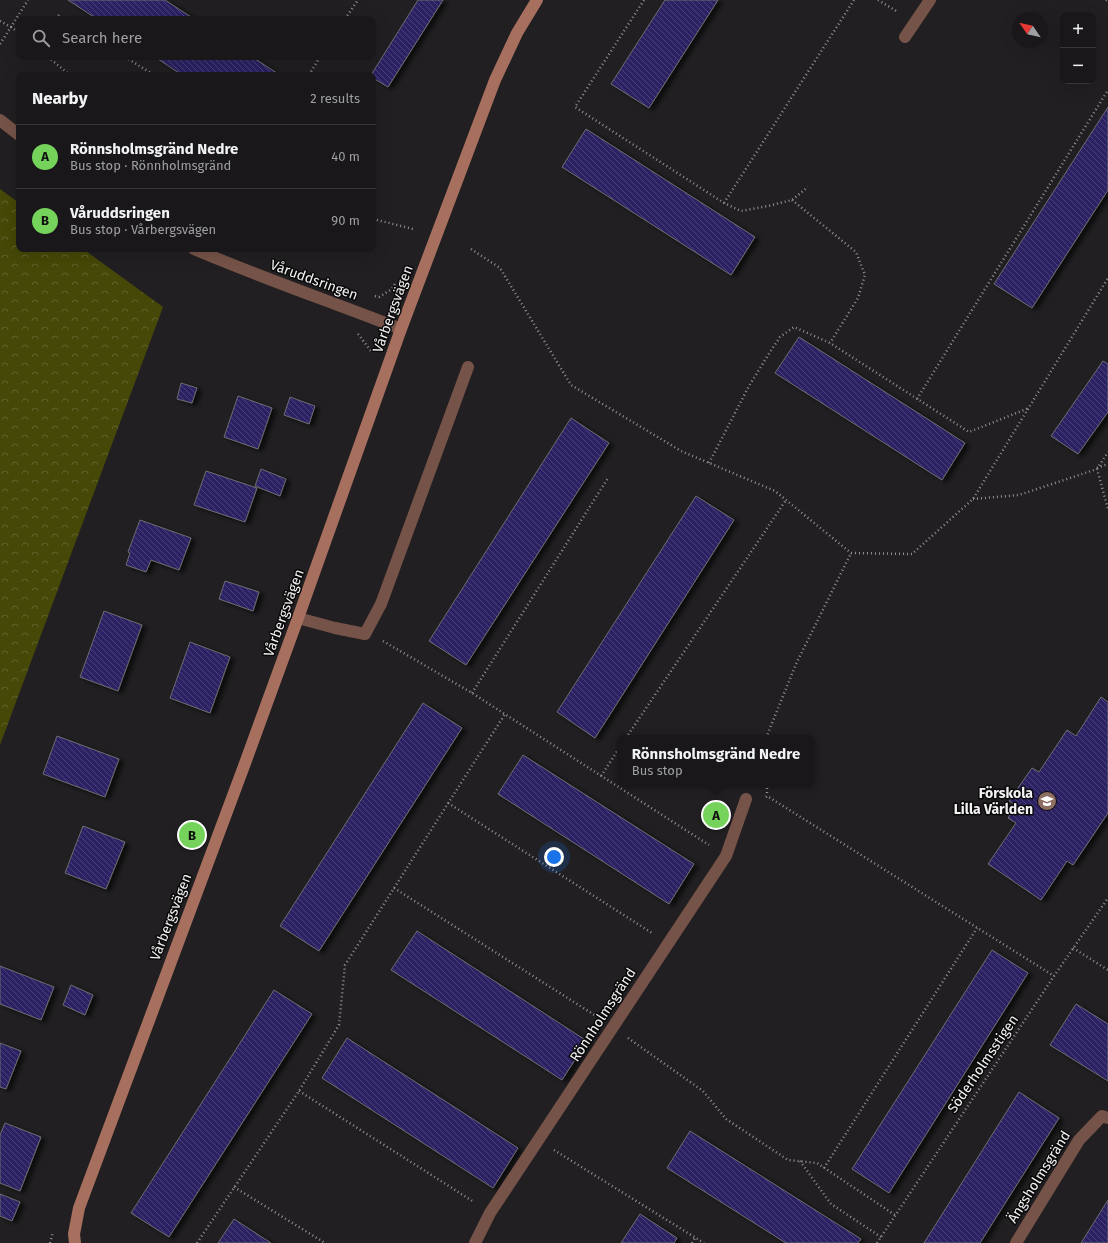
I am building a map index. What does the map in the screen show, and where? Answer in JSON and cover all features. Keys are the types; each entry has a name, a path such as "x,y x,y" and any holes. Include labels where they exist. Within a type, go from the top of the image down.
{"street":[{"name":"Vårbergsvägen","path":"75,1243 74,1234 79,1208 298,618 401,329 495,80 517,33 537,0"},
{"path":"905,36 930,0"},
{"path":"0,120 16,133"},
{"name":"Våruddsringen","path":"201,252 247,271 401,329"},
{"path":"298,618 365,634 381,604 468,366"},
{"name":"Rönnholmsgränd","path":"475,1243 490,1213 726,856 746,799"},
{"name":"Ängsholmsgränd","path":"1016,1243 1079,1140 1102,1116 1108,1118"}],"path":[{"path":"18,16 28,0"},
{"path":"347,16 358,0"},
{"path":"644,0 575,107 724,203 741,211 792,200 808,187"},
{"path":"724,203 854,0"},
{"path":"0,44 16,19"},
{"path":"0,21 16,31"},
{"path":"52,60 66,72"},
{"path":"130,60 149,72"},
{"path":"311,72 318,60"},
{"path":"917,399 1108,90"},
{"path":"792,200 856,252 865,275 858,298 830,343"},
{"path":"376,220 413,229"},
{"path":"471,249 500,268 571,385 681,451 775,491 851,553 912,554 973,499 1108,278"},
{"path":"709,463 749,386 770,352 780,337 794,326 830,343 969,432 1029,408"},
{"path":"1108,452 1097,469 1108,509"},
{"path":"973,499 1019,495 1108,464"},
{"path":"472,693 608,478"},
{"path":"628,735 786,500"},
{"path":"767,735 796,664 851,553"},
{"path":"365,634 379,638 472,693 617,786"},
{"path":"197,1243 299,1090 339,1025 345,965 505,714"},
{"path":"601,776 617,752"},
{"path":"618,787 726,856"},
{"path":"767,787 767,796"},
{"path":"746,799 767,796 1054,976"},
{"path":"448,803 668,944"},
{"path":"394,888 613,1027 703,1091 726,1119 788,1160 817,1163 895,1215"},
{"name":"Söderholmsstigen","path":"877,1243 1054,976 1108,898"},
{"path":"824,1168 977,928"},
{"path":"1073,948 1108,970"},
{"path":"299,1090 490,1213"},
{"path":"539,1140 704,1243"},
{"path":"800,1161 831,1204 881,1237"},
{"path":"234,1186 325,1243"},
{"path":"692,1243 695,1238"}],"green space":[{"path":"0,189 16,201 16,252 87,252 163,307 0,745"}],"building":[{"path":"68,0 165,0 189,16 92,16"},
{"path":"418,0 443,0 388,87 376,80 376,72 373,72"},
{"path":"665,0 718,0 649,108 611,84"},
{"path":"160,60 257,60 275,72 178,72"},
{"path":"1108,107 1108,190 1032,308 994,284"},
{"path":"586,129 755,237 731,275 562,167"},
{"path":"799,337 965,443 942,480 775,373"},
{"path":"1103,361 1108,364 1108,412 1078,454 1051,436"},
{"path":"181,383 197,388 192,403 177,399"},
{"path":"238,396 272,408 258,449 224,437"},
{"path":"290,397 315,406 309,424 284,415"},
{"path":"571,418 609,443 466,665 429,641"},
{"path":"261,469 286,479 280,496 255,486"},
{"path":"206,471 257,488 245,522 194,505"},
{"path":"696,496 734,520 595,738 557,712"},
{"path":"140,520 191,538 179,570 151,560 146,572 126,565 130,553 128,552"},
{"path":"225,581 259,592 253,611 219,599"},
{"path":"104,611 142,625 118,691 80,677"},
{"path":"190,642 230,657 210,713 170,698"},
{"path":"1101,697 1108,702 1108,813 1073,865 1067,861 1041,900 988,864 1016,823 1008,818 1016,806 1009,801 1032,768 1039,772 1067,730 1076,736"},
{"path":"423,703 462,728 319,951 280,926"},
{"path":"57,736 119,759 105,797 43,774"},
{"path":"523,755 694,864 669,904 498,794"},
{"path":"83,826 125,842 106,889 65,873"},
{"path":"417,931 587,1041 562,1080 391,970"},
{"path":"992,950 1028,973 889,1193 852,1169"},
{"path":"0,966 54,987 41,1020 0,1004"},
{"path":"71,985 93,995 85,1015 63,1005"},
{"path":"274,990 312,1014 169,1237 131,1213"},
{"path":"1076,1004 1108,1024 1108,1081 1050,1045"},
{"path":"347,1038 518,1148 493,1188 322,1078"},
{"path":"0,1043 21,1051 6,1089 0,1087"},
{"path":"1019,1092 1059,1118 980,1243 924,1243"},
{"path":"5,1123 41,1137 20,1191 0,1183 0,1135"},
{"path":"690,1131 861,1239 858,1243 786,1243 667,1168"},
{"path":"0,1194 20,1202 12,1221 0,1216"},
{"path":"1108,1200 1108,1243 1081,1243"},
{"path":"640,1214 677,1238 674,1243 621,1243"},
{"path":"234,1219 271,1243 218,1243"}],"place":[{"name":"Förskola Lilla Världen","path":"1047,801"},
{"name":"Rönnsholmsgränd Nedre","path":"716,815"},
{"name":"Våruddsringen","path":"192,835"}]}
